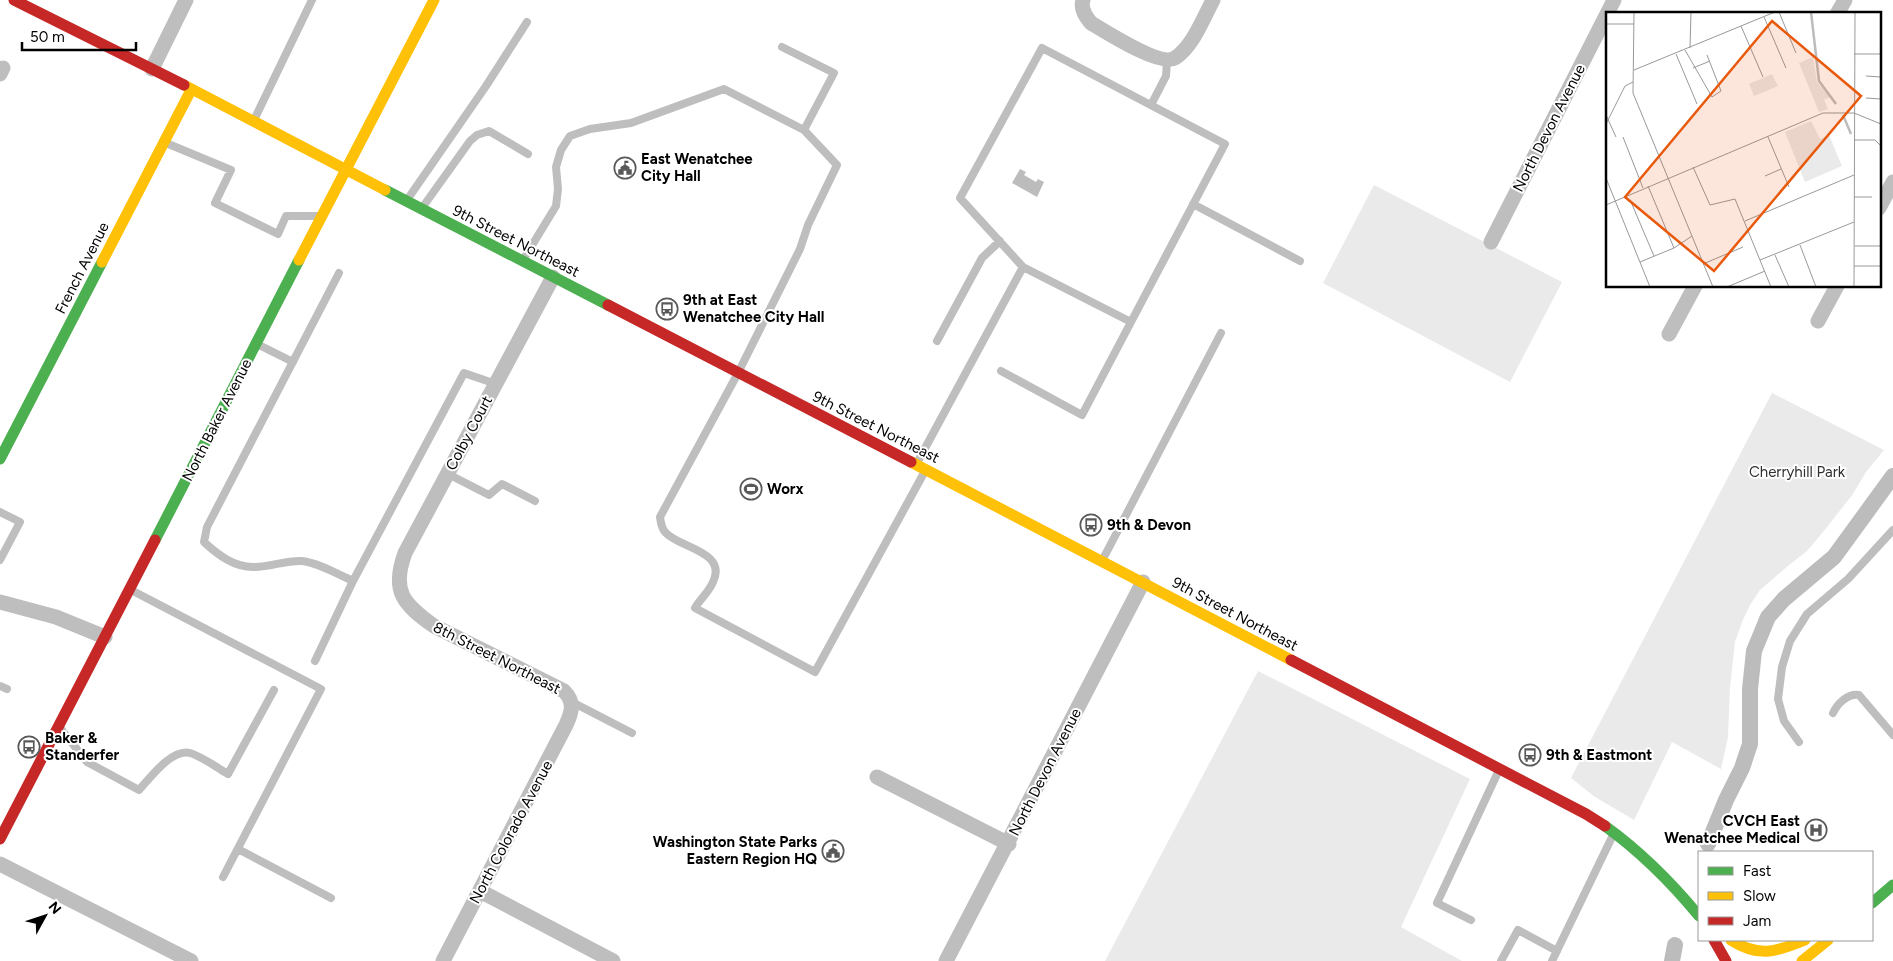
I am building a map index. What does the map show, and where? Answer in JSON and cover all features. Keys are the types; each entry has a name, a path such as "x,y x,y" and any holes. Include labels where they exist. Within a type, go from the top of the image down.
{"main road":[{"name":"9th Street Northeast","path":"14,0 152,69 1144,582 1586,814 1614,831 1635,848 1662,874 1698,914"},
{"name":"North Baker Avenue","path":"0,839 434,0"},
{"name":"French Avenue","path":"0,459 191,90"},
{"path":"1873,902 1893,885"},
{"path":"1715,941 1726,961"},
{"path":"1733,941 1750,951 1759,953 1771,952 1802,941"},
{"path":"1802,961 1827,941"}],"street":[{"path":"152,69 186,0"},
{"path":"1083,0 1082,4 1085,15 1091,23 1150,55 1167,60 1174,59 1186,48 1213,0"},
{"name":"North Devon Avenue","path":"1608,12 1614,0"},
{"path":"1838,12 1844,0"},
{"name":"North Devon Avenue","path":"1491,242 1606,16"},
{"path":"1880,206 1893,182"},
{"name":"Colby Court","path":"401,592 398,582 399,570 405,553 552,277"},
{"path":"1669,334 1693,288"},
{"path":"1818,321 1836,288"},
{"name":"North Devon Avenue","path":"946,961 1144,582"},
{"name":"8th Street Northeast","path":"401,592 409,606 434,626 552,684 564,691 572,702"},
{"path":"1,606 56,617 105,637"},
{"name":"North Colorado Avenue","path":"443,961 572,713 572,702"},
{"path":"877,777 1008,844"},
{"path":"0,864 190,961"},
{"path":"480,891 613,961"}],"lane":[{"path":"253,122 312,0"},
{"path":"406,202 486,86 527,22"},
{"path":"782,48 834,73 804,130"},
{"path":"1001,371 1082,414 1131,322 1225,144 1042,48 960,198 1023,266 1131,322"},
{"path":"1150,105 1166,76 1167,60"},
{"path":"522,262 556,206 558,189 556,167 561,150 570,136 590,129 631,123 724,89 804,130 837,164 808,225 800,249 738,373 660,518 661,526 670,536 706,554 712,560 716,570 714,581 695,608 815,672 1023,266"},
{"path":"421,209 477,135 490,131 528,154"},
{"path":"164,142 231,170 215,203 278,234 286,216 323,216"},
{"path":"1193,204 1300,261"},
{"path":"937,341 982,258 1000,241"},
{"path":"339,273 207,527 204,542 215,552 234,564 254,567 302,562 321,567 353,582"},
{"path":"1102,561 1221,333"},
{"path":"257,344 292,362"},
{"path":"315,661 353,582 464,373 496,384"},
{"path":"448,474 489,495 502,484 536,500"},
{"path":"0,512 20,522 0,560"},
{"path":"1799,742 1784,721 1778,699 1782,667 1790,642 1807,614 1848,579 1893,530"},
{"path":"129,589 321,689 224,877"},
{"path":"59,725 87,762 138,790 170,757 179,753 190,753 228,774 274,690"},
{"path":"1833,713 1836,707 1848,697 1855,694 1859,695 1893,735"},
{"path":"572,702 632,733"},
{"path":"1471,920 1437,903 1500,768"},
{"path":"1552,961 1614,831"},
{"path":"238,849 331,898"},
{"path":"1501,961 1518,930 1557,951"}],"green space":[{"path":"1374,185 1562,282 1510,382 1323,283"},
{"name":"Cherryhill Park","path":"1772,393 1884,450 1866,472 1853,494 1807,551 1760,590 1750,605 1735,642 1730,688 1728,737 1721,769 1672,742 1634,820 1595,797 1571,778"},
{"path":"1258,671 1470,779 1401,927 1462,961 1105,961"}],"shaded area":[{"path":"1020,169 1026,172 1024,175 1036,182 1038,179 1044,182 1037,197 1012,183"}],"waterway":[{"path":"1708,844 1726,800 1742,768 1750,744 1750,689 1754,651 1768,617 1784,599 1834,557 1893,476"},
{"path":"1672,961 1675,945"}],"traffic: fast":[{"path":"385,190 608,305"},
{"path":"155,540 299,260"},
{"path":"0,459 102,262"},
{"path":"1605,826 1655,868 1698,915"},
{"path":"1873,902 1893,885"}],"traffic: slow":[{"path":"299,260 434,0"},
{"path":"184,85 385,190"},
{"path":"102,262 191,90"},
{"path":"911,462 1291,660"},
{"path":"1733,941 1741,946 1759,951 1785,948 1802,941"},
{"path":"1802,961 1827,941"}],"traffic: jam":[{"path":"14,0 184,85"},
{"path":"608,305 911,462"},
{"path":"0,839 155,540"},
{"path":"1291,660 1586,814 1605,826"},
{"path":"1715,941 1726,961"}],"place":[{"name":"East Wenatchee City Hall","path":"625,168"},
{"name":"9th at East Wenatchee City Hall","path":"667,309"},
{"name":"Worx","path":"751,489"},
{"name":"9th & Devon","path":"1091,525"},
{"name":"Baker & Standerfer","path":"29,747"},
{"name":"9th & Eastmont","path":"1530,755"},
{"name":"CVCH East Wenatchee Medical","path":"1816,830"},
{"name":"Washington State Parks Eastern Region HQ","path":"833,851"}]}
